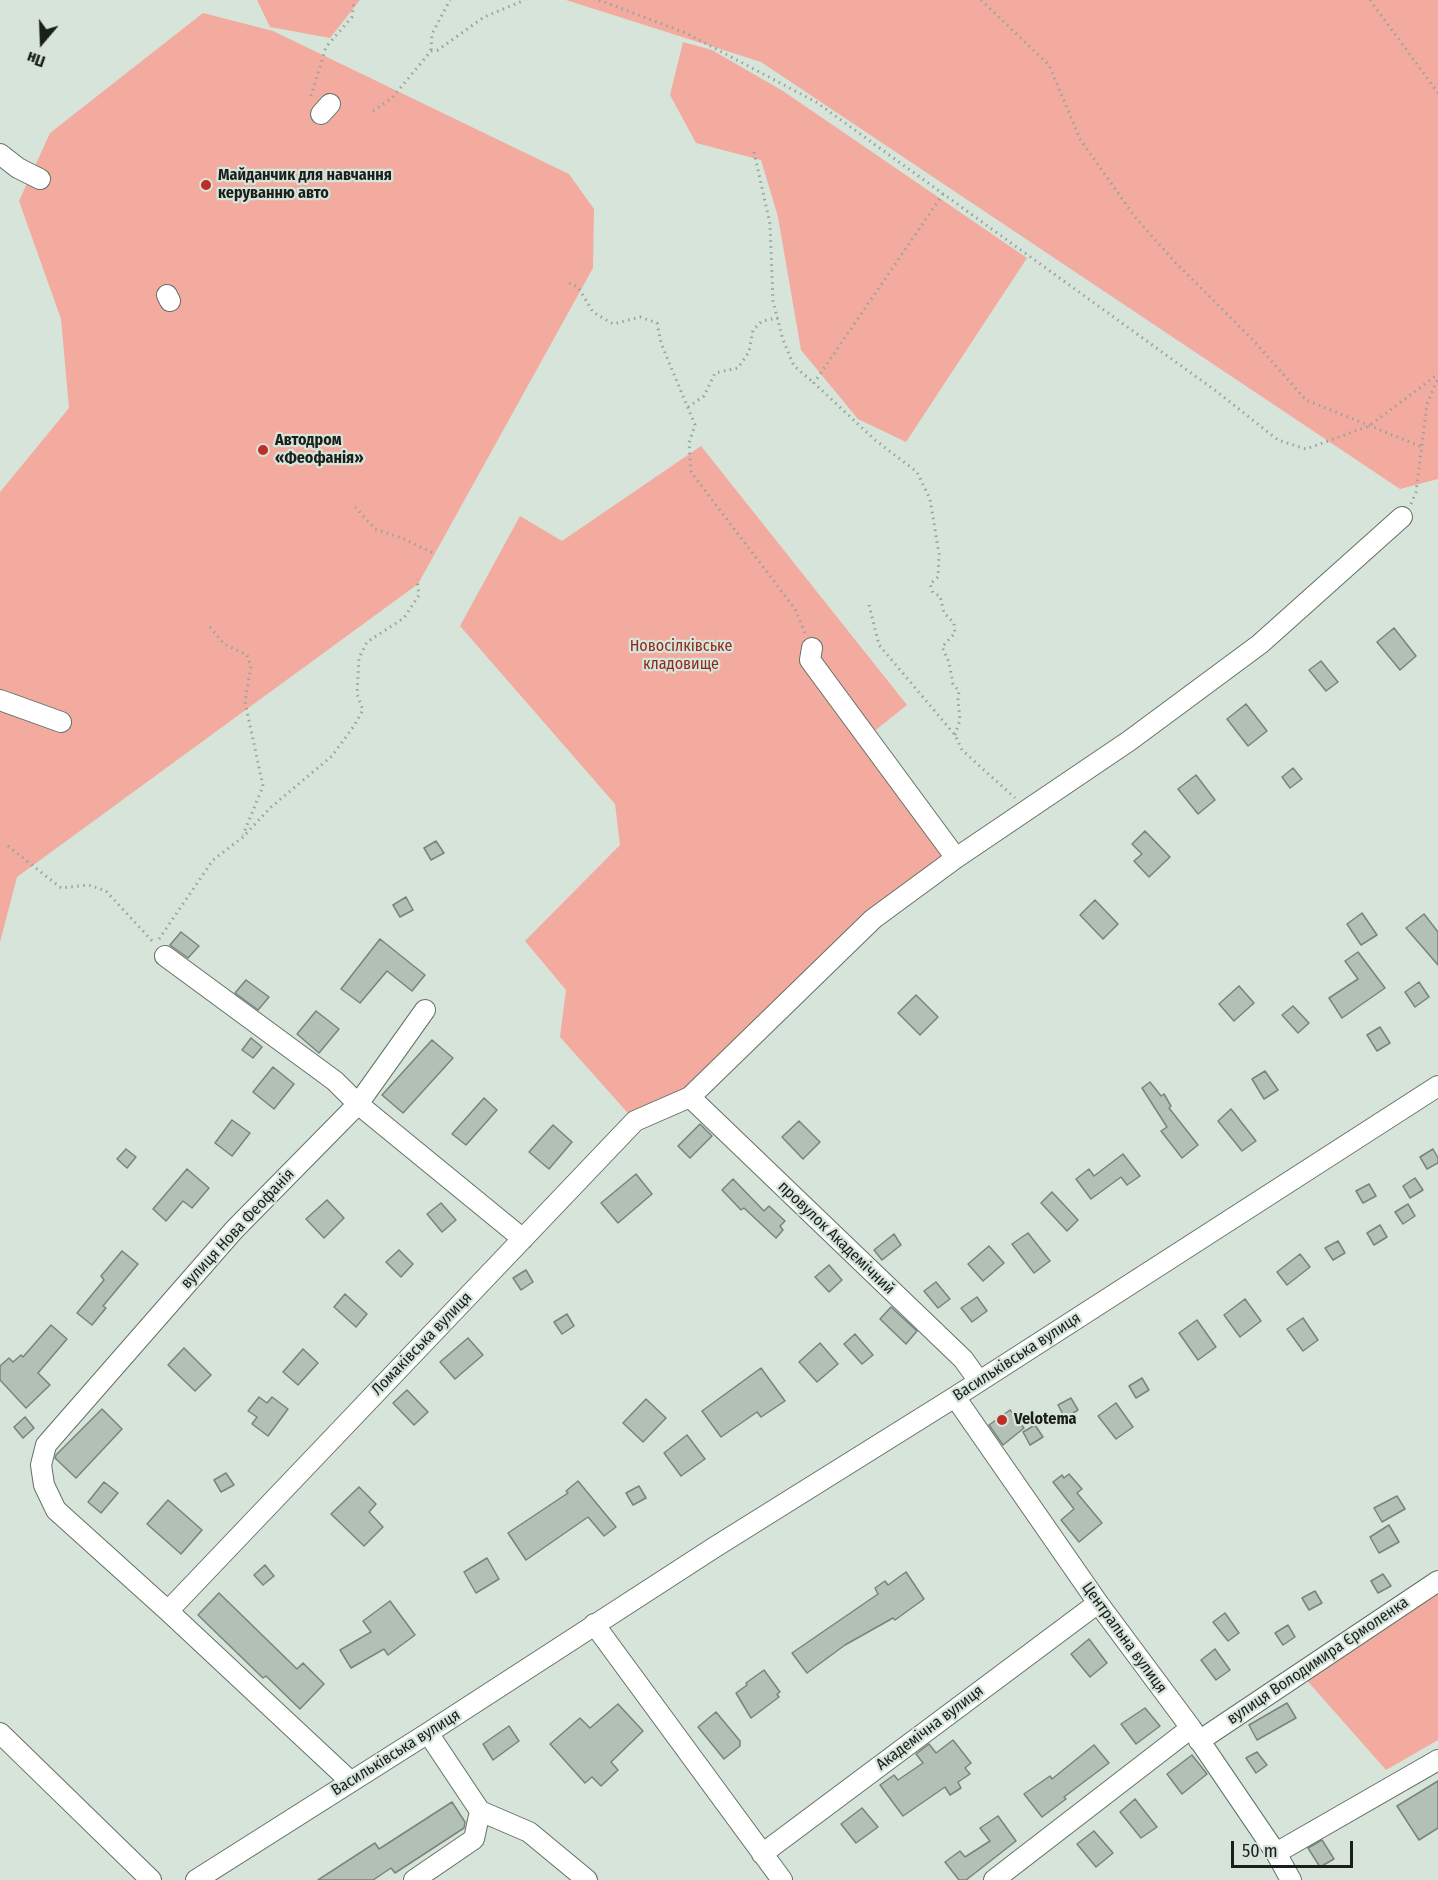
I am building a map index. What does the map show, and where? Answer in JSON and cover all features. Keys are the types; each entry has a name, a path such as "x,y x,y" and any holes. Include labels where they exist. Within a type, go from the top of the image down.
{"street":[{"path":"0,154 18,168 40,179"},
{"path":"690,1097 873,919 956,858 1129,741 1260,644 1402,517"},
{"path":"812,648 810,660 956,858"},
{"path":"0,700 61,722"},
{"path":"165,956 335,1081 358,1104 523,1239"},
{"name":"вулиця Нова Феофанія","path":"168,1611 56,1510 44,1485 41,1465 46,1445 234,1230 358,1104 425,1010"},
{"name":"Васильківська вулиця","path":"196,1880 428,1733 594,1624 955,1397 1438,1086"},
{"name":"Ломаківська вулиця","path":"168,1611 635,1121 690,1097"},
{"name":"провулок Академічний","path":"690,1097 963,1359 979,1381"},
{"name":"Центральна вулиця","path":"955,1397 1098,1603 1195,1735 1276,1853 1291,1880"},
{"name":"вулиця Володимира Єрмоленка","path":"994,1880 1195,1735 1438,1581"},
{"name":"Академічна вулиця","path":"762,1854 1098,1603"},
{"path":"168,1611 350,1781"},
{"path":"594,1624 782,1880"},
{"path":"0,1733 151,1880"},
{"path":"428,1733 480,1810 529,1833 587,1880"},
{"path":"1276,1853 1438,1760"},
{"path":"414,1880 474,1839 480,1810"}],"path":[{"path":"311,96 326,47 352,17 354,0"},
{"path":"373,111 392,98 431,51 432,34 448,8 450,0"},
{"path":"431,51 438,50 484,17 525,0"},
{"path":"599,0 686,33 816,102 1216,391 1278,440 1305,449 1369,426 1438,376"},
{"path":"981,0 1049,65 1080,139 1135,217 1174,261 1253,340 1306,400 1422,447"},
{"path":"1370,0 1438,93"},
{"path":"754,152 770,224 772,282 778,318 783,340 794,366 875,440 917,472 930,499 939,554 938,577 930,584 933,593 940,596 944,613 954,623 955,633 942,647 949,662 953,684 959,691 957,700 960,720 955,735"},
{"path":"814,382 943,194"},
{"path":"569,283 578,287 593,312 613,324 640,317 657,322 661,343 695,425 689,443 691,472 795,609 812,648"},
{"path":"688,406 704,396 715,373 738,368 749,352 753,330 762,321 778,318"},
{"path":"1402,517 1416,492 1427,404 1438,376"},
{"path":"355,507 375,529 404,539 433,553"},
{"path":"8,846 62,888 89,885 106,891 155,944 213,860 243,837 270,808 332,756 354,726 363,710 357,694 359,658 367,642 404,618 419,595 417,579"},
{"path":"869,605 879,645 955,735 962,750 1027,810"},
{"path":"210,627 224,644 247,655 251,666 245,702 264,786 243,837"}],"green space":[{"path":"257,0 360,0 330,38 270,27"},
{"path":"566,0 1438,0 1438,479 1400,489 761,62"},
{"name":"Автодром «Феофанія»","path":"203,13 273,31 569,174 594,209 593,268 418,584 17,877 0,942 0,492 69,408 61,319 19,201 50,133"},
{"path":"683,42 712,50 783,91 1027,258 906,442 858,419 801,350 778,217 761,160 696,143 670,95"},
{"name":"Новосілківське кладовище","path":"701,446 907,705 867,737 956,858 873,919 690,1097 635,1121 560,1037 566,990 525,941 620,845 615,804 460,626 520,516 562,541"},
{"path":"1438,1592 1438,1740 1386,1770 1303,1676"}],"building":[{"path":"1394,628 1416,656 1400,670 1377,642"},
{"path":"1321,661 1338,682 1326,691 1309,670"},
{"path":"1246,704 1267,731 1248,746 1227,719"},
{"path":"1293,768 1302,779 1290,788 1282,777"},
{"path":"1196,775 1215,800 1198,814 1178,789"},
{"path":"1145,831 1170,857 1149,877 1134,861 1142,854 1132,844"},
{"path":"436,841 444,853 431,860 424,848"},
{"path":"406,897 413,910 400,917 393,905"},
{"path":"1095,900 1118,924 1103,939 1080,915"},
{"path":"1362,913 1377,935 1361,945 1347,924"},
{"path":"1424,914 1438,932 1438,965 1406,928"},
{"path":"181,932 199,946 188,958 170,945"},
{"path":"380,939 425,975 412,991 387,971 360,1003 341,989"},
{"path":"1358,952 1385,988 1342,1018 1329,998 1358,979 1345,961"},
{"path":"246,980 269,997 258,1010 235,993"},
{"path":"1419,982 1429,997 1415,1007 1405,992"},
{"path":"1239,986 1254,1003 1234,1021 1219,1004"},
{"path":"916,995 938,1017 920,1035 898,1013"},
{"path":"1293,1006 1309,1023 1298,1033 1282,1015"},
{"path":"316,1011 339,1029 319,1053 297,1034"},
{"path":"1380,1027 1390,1043 1377,1051 1367,1035"},
{"path":"251,1038 262,1047 253,1058 242,1050"},
{"path":"432,1040 453,1058 403,1113 382,1095"},
{"path":"273,1067 294,1084 274,1109 253,1092"},
{"path":"1265,1071 1278,1090 1264,1099 1252,1079"},
{"path":"1150,1082 1161,1096 1164,1094 1171,1106 1169,1108 1198,1145 1182,1158 1161,1131 1167,1127 1142,1088"},
{"path":"484,1098 497,1110 466,1145 452,1134"},
{"path":"1231,1109 1256,1141 1242,1151 1218,1121"},
{"path":"232,1120 250,1133 232,1156 215,1143"},
{"path":"799,1121 820,1142 803,1159 782,1137"},
{"path":"700,1124 712,1136 690,1158 678,1146"},
{"path":"553,1125 572,1142 549,1169 529,1152"},
{"path":"126,1149 136,1157 127,1168 117,1159"},
{"path":"1433,1149 1438,1163 1427,1169 1420,1157"},
{"path":"1123,1154 1140,1176 1127,1185 1121,1177 1091,1199 1076,1179 1089,1169 1094,1176"},
{"path":"187,1169 209,1188 192,1208 183,1201 166,1221 153,1209"},
{"path":"636,1174 652,1194 618,1223 601,1203"},
{"path":"1415,1178 1423,1190 1410,1198 1403,1186"},
{"path":"733,1179 764,1211 769,1206 785,1221 780,1226 783,1230 776,1238 744,1208 741,1210 722,1190"},
{"path":"1369,1184 1376,1196 1363,1203 1356,1191"},
{"path":"1052,1192 1078,1220 1067,1231 1041,1203"},
{"path":"327,1200 344,1218 324,1238 306,1219"},
{"path":"441,1203 456,1220 442,1232 427,1214"},
{"path":"1408,1204 1415,1216 1403,1224 1395,1212"},
{"path":"1380,1225 1387,1237 1374,1245 1367,1233"},
{"path":"1028,1233 1050,1261 1034,1273 1012,1244"},
{"path":"894,1234 901,1245 882,1260 874,1250"},
{"path":"1338,1241 1345,1253 1333,1260 1325,1248"},
{"path":"989,1246 1004,1263 983,1281 968,1264"},
{"path":"399,1250 413,1264 401,1277 386,1262"},
{"path":"122,1251 138,1264 103,1306 106,1308 92,1325 77,1313 104,1280 101,1276"},
{"path":"1300,1254 1310,1267 1287,1285 1277,1272"},
{"path":"829,1265 842,1280 829,1292 815,1277"},
{"path":"526,1270 533,1282 521,1290 513,1278"},
{"path":"936,1282 950,1299 938,1308 924,1291"},
{"path":"345,1294 367,1314 356,1327 334,1307"},
{"path":"977,1297 987,1311 972,1322 961,1308"},
{"path":"1245,1299 1261,1321 1240,1337 1224,1315"},
{"path":"891,1307 917,1331 906,1344 880,1319"},
{"path":"567,1314 574,1326 562,1334 554,1322"},
{"path":"1303,1318 1318,1340 1303,1351 1287,1329"},
{"path":"1197,1320 1216,1347 1198,1360 1179,1333"},
{"path":"51,1325 67,1339 38,1373 50,1385 26,1408 0,1380 0,1366 9,1358 13,1362 21,1355 23,1357"},
{"path":"855,1334 873,1355 862,1364 844,1344"},
{"path":"468,1338 483,1355 455,1379 440,1362"},
{"path":"820,1343 838,1364 817,1382 799,1362"},
{"path":"184,1348 211,1375 195,1391 168,1365"},
{"path":"303,1349 318,1363 298,1385 283,1372"},
{"path":"761,1368 785,1401 761,1417 757,1412 721,1437 702,1411"},
{"path":"1142,1378 1149,1390 1136,1398 1129,1386"},
{"path":"407,1390 428,1412 414,1425 393,1403"},
{"path":"259,1397 267,1403 272,1397 288,1409 268,1436 252,1424 257,1417 248,1411"},
{"path":"1071,1398 1078,1410 1065,1418 1058,1405"},
{"path":"646,1399 666,1418 643,1442 623,1423"},
{"path":"1116,1403 1133,1427 1116,1439 1098,1416"},
{"path":"102,1409 122,1429 76,1478 55,1458 56,1455"},
{"path":"1010,1410 1024,1428 1003,1445 989,1425"},
{"path":"25,1417 34,1428 23,1438 14,1427"},
{"path":"1035,1425 1043,1437 1030,1445 1023,1432"},
{"path":"687,1435 705,1459 681,1476 664,1453"},
{"path":"226,1473 234,1485 221,1492 214,1480"},
{"path":"1069,1474 1082,1489 1077,1493 1102,1523 1079,1542 1061,1520 1074,1509 1053,1482 1062,1475 1064,1478"},
{"path":"578,1481 616,1527 604,1536 588,1517 526,1560 508,1533 568,1493 566,1491"},
{"path":"104,1482 118,1493 101,1513 88,1502"},
{"path":"639,1486 646,1498 633,1505 626,1493"},
{"path":"359,1487 376,1504 369,1512 383,1527 364,1546 331,1514"},
{"path":"1397,1496 1405,1509 1382,1522 1374,1508"},
{"path":"168,1500 202,1530 181,1554 147,1524"},
{"path":"1389,1525 1399,1542 1379,1553 1370,1537"},
{"path":"487,1558 499,1579 476,1593 464,1572"},
{"path":"265,1565 274,1576 263,1585 254,1575"},
{"path":"906,1572 924,1599 895,1620 893,1618 845,1645 807,1673 792,1653 878,1594 875,1588 885,1581 888,1585"},
{"path":"1383,1574 1391,1586 1378,1593 1371,1581"},
{"path":"1315,1591 1322,1603 1309,1610 1302,1598"},
{"path":"219,1593 297,1669 303,1663 324,1684 300,1709 266,1676 263,1678 198,1615"},
{"path":"390,1601 415,1635 388,1655 384,1649 351,1668 340,1650 371,1632 363,1621"},
{"path":"1225,1613 1239,1633 1228,1641 1213,1622"},
{"path":"1288,1625 1295,1637 1283,1645 1275,1633"},
{"path":"1089,1639 1107,1663 1090,1677 1071,1654"},
{"path":"1215,1649 1230,1670 1216,1680 1201,1660"},
{"path":"764,1670 780,1692 777,1694 779,1697 751,1718 736,1693"},
{"path":"1287,1703 1296,1718 1257,1740 1249,1725"},
{"path":"618,1704 643,1731 611,1762 618,1770 601,1786 592,1777 585,1783 550,1744 580,1718 590,1728"},
{"path":"1145,1708 1160,1726 1136,1744 1121,1724"},
{"path":"716,1712 740,1741 740,1746 724,1759 698,1727"},
{"path":"509,1726 519,1741 493,1760 483,1744"},
{"path":"953,1740 971,1763 965,1768 970,1774 958,1782 961,1788 950,1795 945,1787 903,1816 880,1785 894,1775 898,1780 923,1763 916,1754 929,1744 936,1753"},
{"path":"1094,1745 1109,1763 1042,1817 1024,1794 1050,1776 1052,1779"},
{"path":"1257,1752 1267,1765 1256,1773 1246,1758"},
{"path":"1192,1755 1207,1774 1182,1794 1167,1774"},
{"path":"1438,1781 1438,1828 1419,1840 1397,1806"},
{"path":"1135,1799 1157,1827 1141,1838 1120,1812"},
{"path":"452,1802 465,1822 464,1828 395,1873 391,1868 373,1880 318,1880 375,1843 379,1849"},
{"path":"862,1808 878,1827 856,1843 841,1824"},
{"path":"998,1816 1016,1841 966,1880 959,1880 945,1862 960,1851 965,1857 990,1841 980,1828"},
{"path":"1094,1831 1113,1853 1096,1867 1077,1844"},
{"path":"1322,1840 1334,1859 1320,1867 1308,1848"}],"place":[{"name":"Майданчик для навчання керуванню авто","path":"206,185"},
{"name":"Автодром «Феофанія»","path":"263,450"},
{"name":"Velotema","path":"1002,1420"}]}
